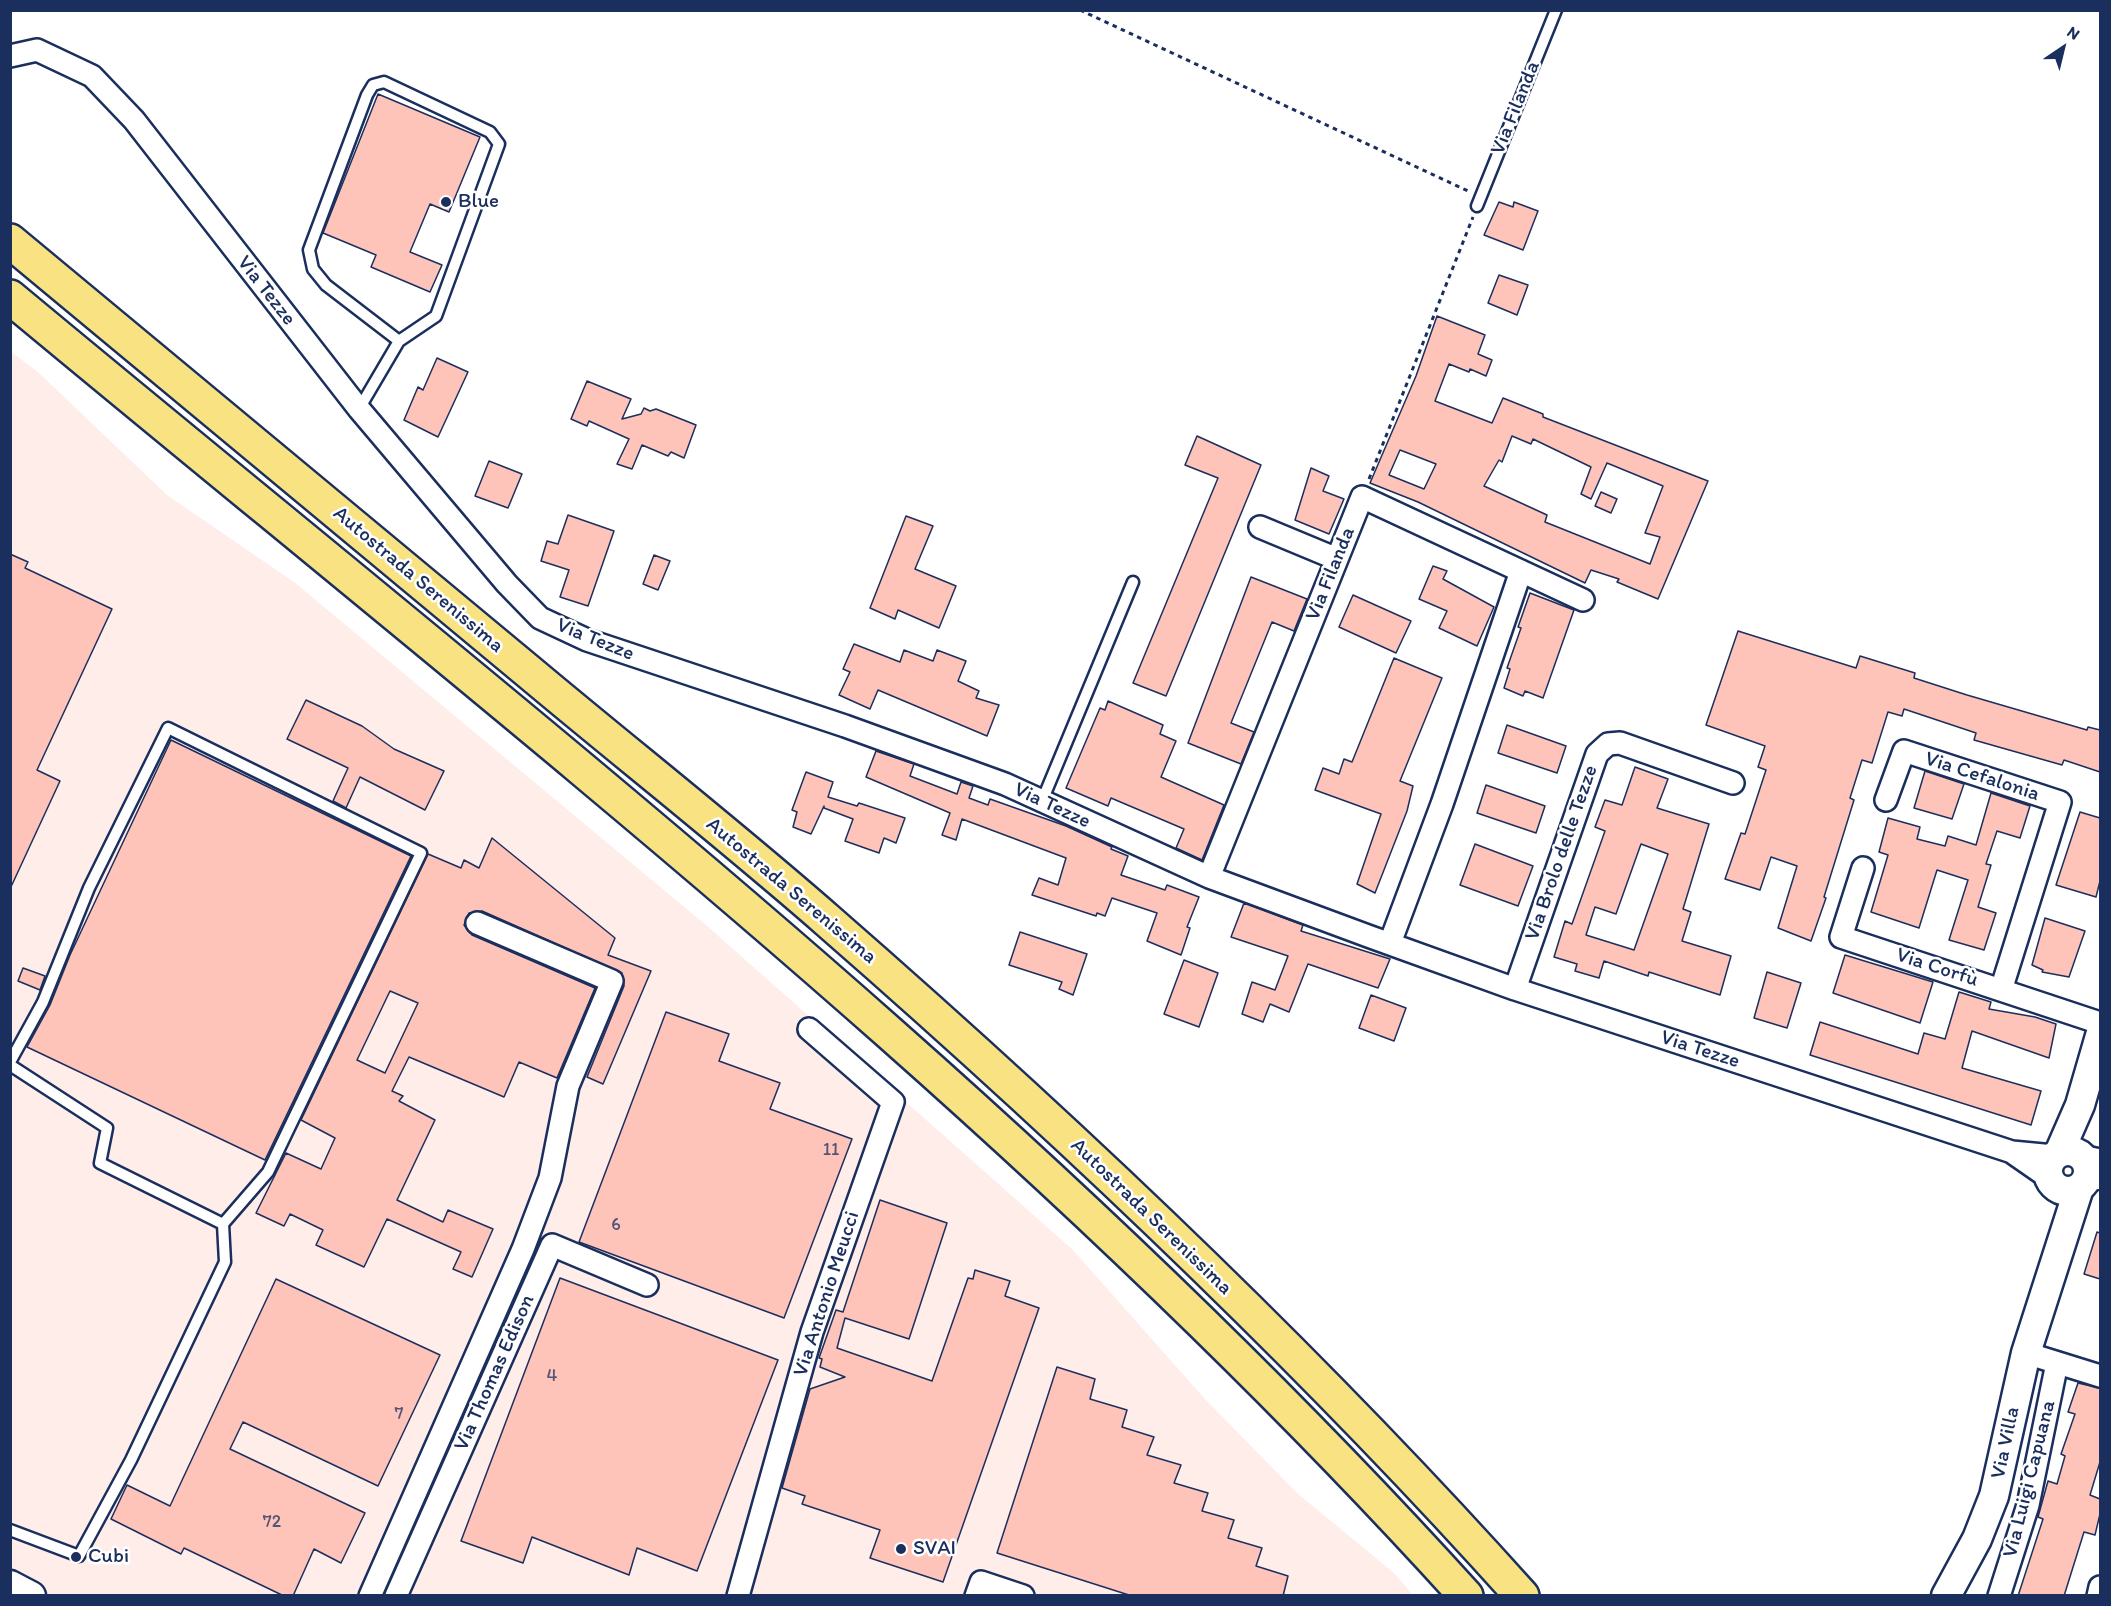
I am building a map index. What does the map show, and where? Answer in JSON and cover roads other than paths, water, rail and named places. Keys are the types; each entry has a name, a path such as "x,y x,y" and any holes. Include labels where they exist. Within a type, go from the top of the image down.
{"highway":[{"name":"Autostrada Serenissima","path":"10,241 824,917 976,1052 1131,1195 1293,1354 1469,1536 1522,1596"},
{"name":"Autostrada Serenissima","path":"10,297 800,952 961,1095 1103,1227 1268,1388 1466,1596"}],"street":[{"name":"Via Tezze","path":"10,56 37,50 92,76 134,120 358,409 507,584 540,618 587,640 845,726 1005,784 1209,877 1515,989 2012,1152 2074,1169"},
{"name":"Via Filanda","path":"1209,877 1362,497 1521,571"},
{"path":"1260,527 1337,559"},
{"path":"1390,943 1442,804 1521,571 1583,600"},
{"name":"Via Brolo delle Tezze","path":"1515,989 1597,754 1608,744 1620,743 1733,783"},
{"name":"Via Cefalonia","path":"1886,800 1904,751 2060,802 2001,990"},
{"name":"Via Corfù","path":"1863,868 1842,937 2100,1023"},
{"path":"370,1596 523,1249 550,1178 568,1086 612,981 477,923"},
{"name":"Via Antonio Meucci","path":"738,1596 812,1332 893,1102 809,1029"},
{"path":"2074,1169 2080,1105 2100,1036"},
{"name":"Via Villa","path":"1946,1596 1977,1539 1994,1496 2026,1353 2047,1284 2074,1169"},
{"name":"Via Thomas Edison","path":"396,1596 552,1245 647,1285"},
{"path":"2026,1353 2100,1376"},
{"name":"Via Luigi Capuana","path":"2000,1596 2028,1505 2057,1362"},
{"path":"976,1596 981,1582 1023,1596"},
{"path":"10,1585 31,1596"},
{"path":"2098,1596 2100,1587"}],"lane":[{"name":"Via Filanda","path":"1477,206 1556,10"},
{"path":"358,409 399,341 436,316 499,144 490,132 384,82 373,85 367,95 309,250 313,269 326,285 399,341"},
{"path":"1042,801 1133,582"},
{"path":"10,1530 79,1556 131,1460 225,1262 223,1224 268,1172 421,853 168,728 89,888 43,1002 10,1063 107,1128 100,1163 223,1224"}],"place":[{"name":"Blue","path":"446,202"},
{"name":"SVAI","path":"901,1549"},
{"name":"Cubi","path":"76,1557"}]}
